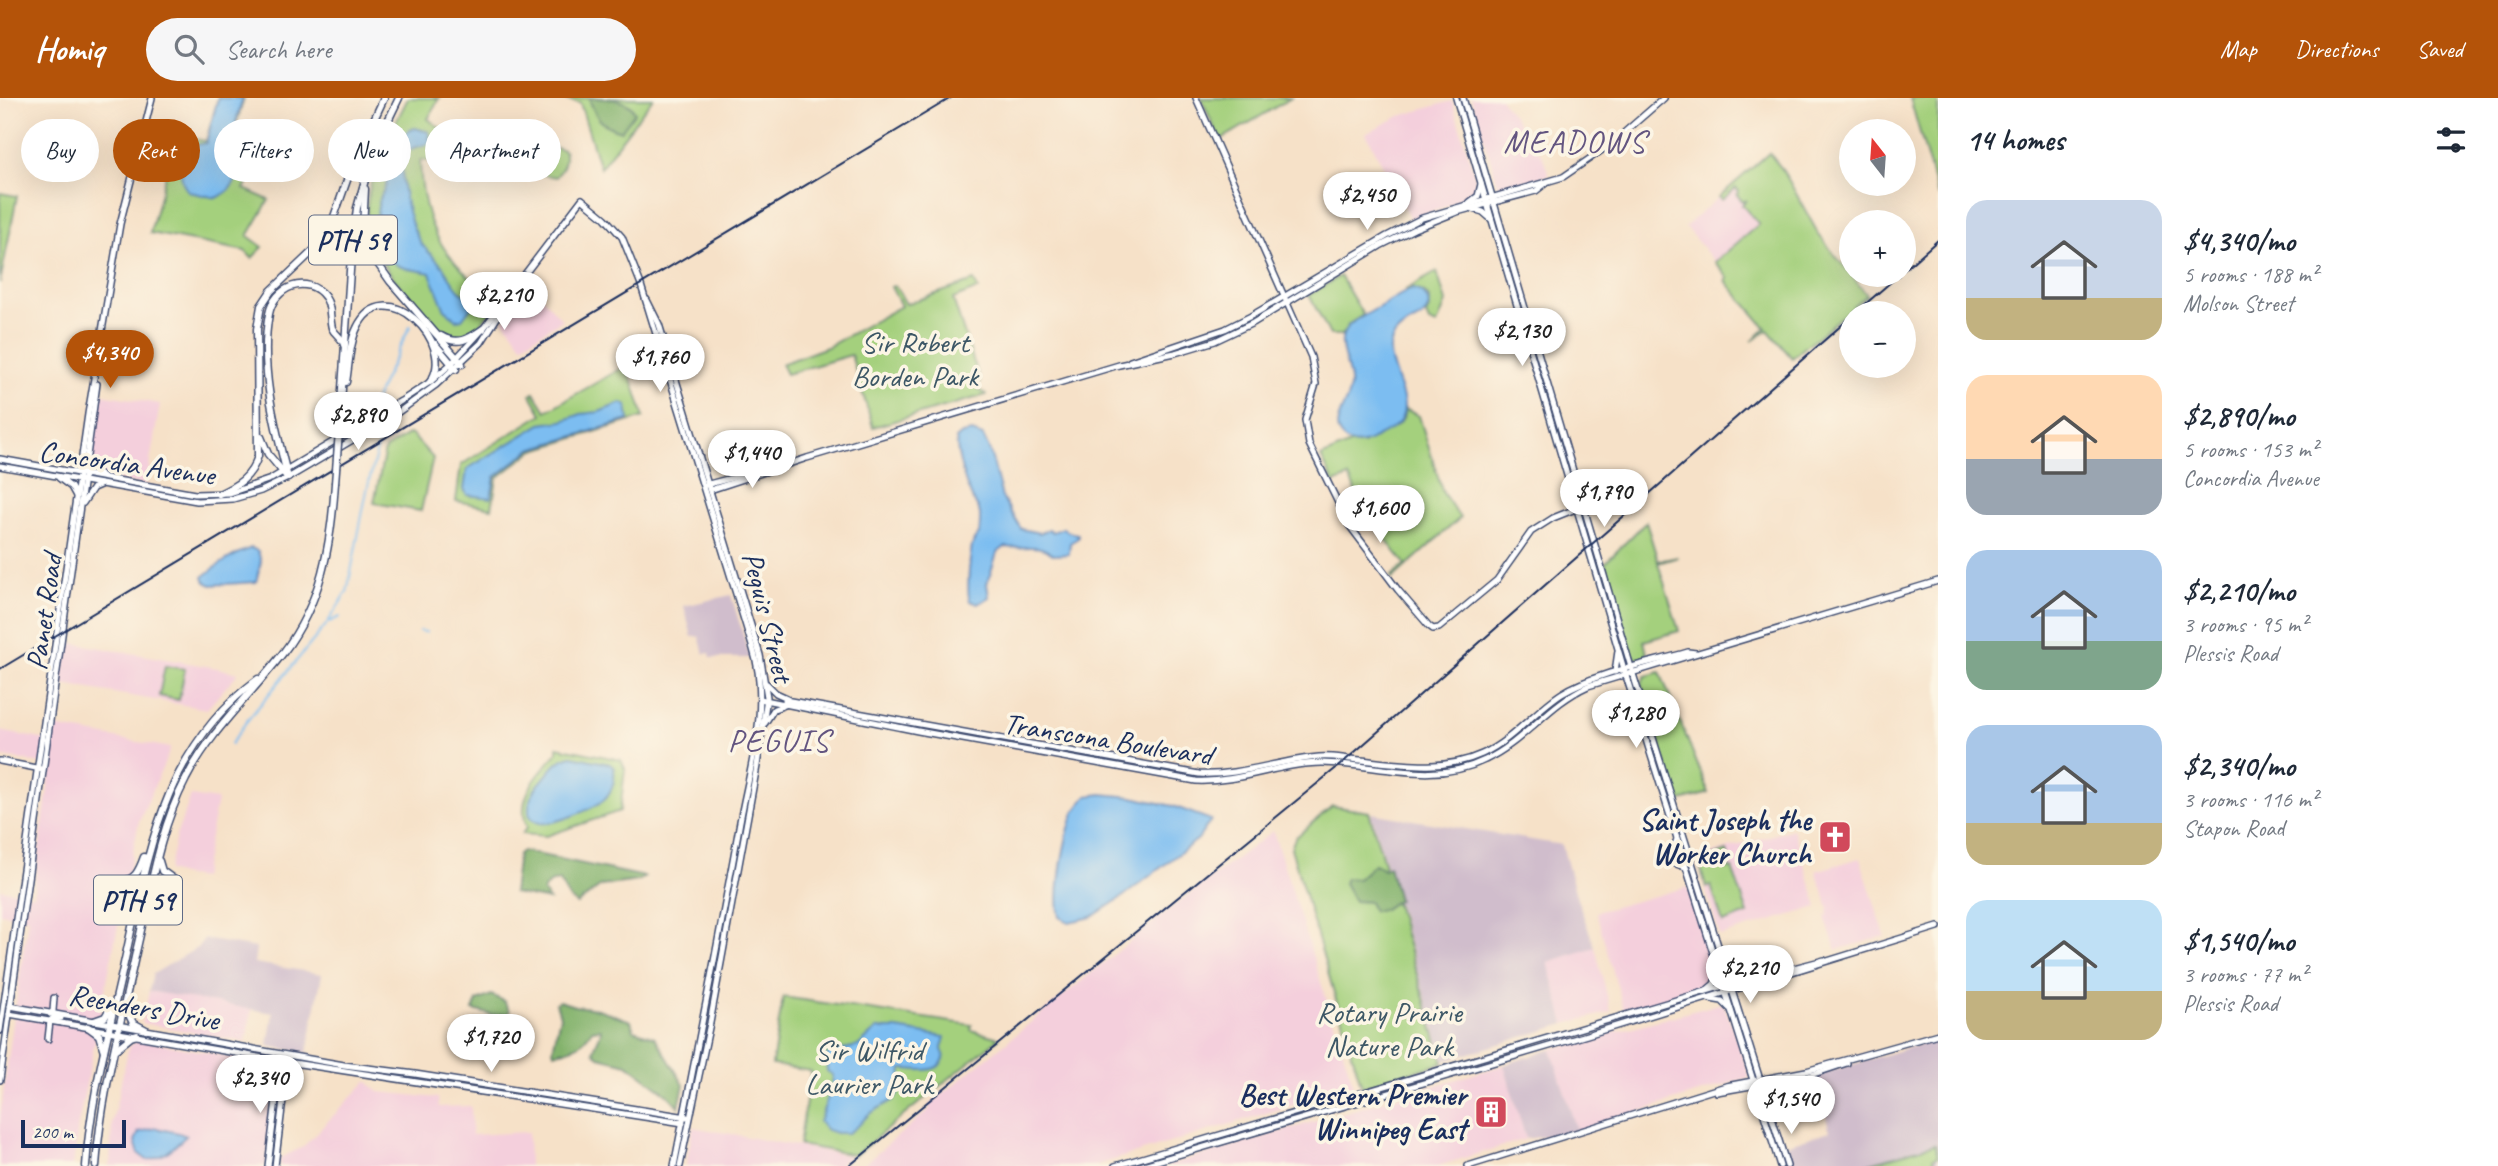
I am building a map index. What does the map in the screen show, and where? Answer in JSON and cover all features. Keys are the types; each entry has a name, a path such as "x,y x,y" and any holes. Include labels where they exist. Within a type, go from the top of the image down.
{"main road":[{"path":"219,494 241,483 258,456 257,329 261,306 271,291 307,258 330,228 351,169 384,98"},
{"name":"PTH 59","path":"389,119 397,101"},
{"name":"PTH 59","path":"96,1166 101,1116 114,1051 159,852 175,802 200,755 228,716 272,666 301,627 320,585 330,544 355,218 364,182"},
{"path":"368,182 362,212 366,243 382,270 434,331 457,363"},
{"path":"286,474 268,370 269,313 277,296 286,288 298,285 317,289 329,303 332,327 342,338 345,347"},
{"path":"346,330 381,307 400,309 413,318 429,338 457,363"},
{"path":"340,418 353,337 363,317"},
{"path":"434,331 448,340 459,341 483,329"},
{"path":"429,338 437,354 438,365 430,382"},
{"path":"259,432 267,452 286,474"},
{"name":"PTH 59","path":"86,1166 104,1052 151,843 164,801 191,750 223,708 272,666"},
{"path":"135,915 133,893 118,882 134,877 151,843"},
{"path":"146,911 157,886 173,880 160,868 159,852"},
{"path":"94,1021 105,1017 117,998"},
{"path":"125,1005 133,1023 146,1030"},
{"path":"88,1027 99,1035 104,1052"},
{"path":"114,1051 137,1035"}],"street":[{"path":"82,478 120,224 152,98"},
{"path":"1196,98 1308,349 1315,372 1315,390 1306,420 1310,444 1346,520 1398,590 1433,629 1443,625 1496,580 1531,532 1553,517 1580,508"},
{"path":"1456,98 1481,181 1490,201 1492,221 1580,508 1618,648 1629,672 1630,687 1719,971 1727,985"},
{"path":"1464,98 1490,201 1580,508 1757,1082 1780,1166"},
{"path":"707,486 1119,366 1175,354 1215,341 1253,323 1285,300 1414,229 1469,206 1570,173 1611,144 1664,98"},
{"path":"1469,206 1478,196 1481,181"},
{"name":"Peguis Street","path":"520,281 582,199 622,237 634,262 707,486 760,655 765,680 763,727 710,1023 674,1166"},
{"path":"1469,206 1483,212 1492,221"},
{"path":"457,363 520,281"},
{"path":"457,363 491,330 520,281"},
{"name":"Concordia Avenue","path":"105,482 176,498 210,501 251,495 457,363"},
{"name":"Concordia Avenue","path":"0,466 57,477 82,478 184,493 219,494 257,486 326,456 377,425 418,399 457,363"},
{"path":"62,470 73,468 85,457"},
{"path":"82,505 93,488 105,482 85,457"},
{"name":"Concordia Avenue","path":"0,459 62,470 82,478"},
{"path":"57,477 71,487 76,498"},
{"name":"Panet Road","path":"7,1005 13,988 76,498 82,478"},
{"name":"Panet Road","path":"0,1080 7,1005 82,505 82,478"},
{"name":"Peguis Street","path":"680,1166 764,698 759,668 707,486"},
{"path":"1629,672 1690,657 1938,581"},
{"path":"1614,673 1618,648"},
{"name":"Transcona Boulevard","path":"790,703 946,736 1187,780 1210,781 1322,763 1441,773 1466,768 1485,760 1507,747 1564,699 1588,686 1629,672"},
{"name":"Transcona Boulevard","path":"764,698 1212,775 1322,757 1421,766 1441,766 1464,761 1502,743 1564,692 1587,681 1614,673 1629,672"},
{"path":"765,680 769,687 790,703"},
{"path":"1609,680 1626,683 1630,687"},
{"path":"763,727 774,709 790,703"},
{"path":"0,761 41,769"},
{"path":"1677,837 1673,850 1659,858 1682,864 1687,870"},
{"path":"1140,1166 1649,1017 1706,996 1727,985 1813,961 1830,959 1938,927"},
{"path":"1115,1166 1126,1165 1650,1008 1729,993 1815,967 1830,959"},
{"path":"1706,996 1719,971"},
{"path":"13,988 17,1002 28,1009"},
{"path":"1729,993 1731,1010 1748,1063 1765,1097 1787,1166"},
{"path":"1706,996 1721,1001 1731,1010"},
{"path":"4,1031 13,1020 44,1017 51,1013 55,1005 54,998 49,1008 39,1011"},
{"name":"Reenders Drive","path":"7,1005 94,1021 137,1035 686,1121"},
{"path":"1649,1017 1650,1008"},
{"name":"Reenders Drive","path":"6,1013 88,1027 110,1027"},
{"path":"62,1023 54,1026 48,1039 50,1021 56,1017 85,1020"},
{"name":"Reenders Drive","path":"120,1029 146,1030 270,1058 284,1058"},
{"path":"1710,1092 1806,1071 1938,1034"},
{"path":"1559,1035 1562,1042"},
{"path":"1468,1166 1740,1083 1775,1082 1823,1072 1859,1057"},
{"path":"270,1058 279,1071"},
{"path":"271,1164 279,1071 284,1058"},
{"path":"271,1164 284,1058"},
{"path":"1740,1083 1746,1077 1748,1063"},
{"path":"1765,1097 1766,1090 1775,1082"}],"shaded area":[{"path":"1471,98 1500,98 1543,157 1549,175 1500,190"},
{"path":"1452,101 1476,187 1471,196 1411,220 1366,133 1400,116"},
{"path":"1736,188 1747,200 1743,205 1759,224 1715,262 1685,227 1719,197 1722,199"},
{"path":"532,285 562,320 522,345 504,320"},
{"path":"96,393 160,404 146,485 83,473"},
{"path":"731,595 750,658 711,658 710,653 704,654 699,636 692,637 684,606"},
{"path":"67,642 238,673 207,709 61,684"},
{"path":"55,727 171,748 139,821 78,1125 73,1166 0,1166 0,1116 28,918 0,913 0,889 33,895 51,766 0,756 0,731 52,741"},
{"path":"191,796 217,800 202,878 168,871 176,836"},
{"path":"1371,813 1562,845 1577,899 1595,947 1548,962 1565,1024 1444,1061"},
{"path":"1793,829 1818,907 1720,936 1696,858"},
{"path":"1273,831 1354,1086 1094,1166 862,1166 930,1109 929,1105 1170,909"},
{"path":"1860,858 1885,936 1836,950 1825,917 1829,907 1816,871"},
{"path":"1688,887 1713,968 1712,983 1702,991 1625,1014 1596,912"},
{"path":"204,939 256,948 254,963 322,974 307,1053 268,1046 273,1013 149,991 153,974 197,948"},
{"path":"1595,947 1611,1012 1565,1024 1548,962"},
{"path":"149,991 252,1009 246,1042 142,1023"},
{"path":"1723,1003 1750,1077 1577,1131 1551,1049"},
{"path":"1938,1039 1938,1166 1789,1166 1783,1146 1830,1131 1814,1076"},
{"path":"139,1040 273,1064 278,1070 266,1166 110,1166 112,1123 129,1046"},
{"path":"1551,1049 1577,1131 1526,1139 1504,1065"},
{"path":"1504,1065 1526,1139 1438,1166 1166,1166"},
{"path":"367,1081 379,1092 438,1098 439,1107 471,1106 472,1135 528,1132 529,1166 280,1166 280,1158 303,1147"},
{"path":"693,1127 850,1156 837,1166 686,1166"}],"green space":[{"path":"218,98 244,98 238,119 214,119 214,182 248,182 244,189 269,200 248,236 263,247 252,258 245,251 150,233 164,182 200,182 200,140 206,141"},
{"path":"408,98 439,98 428,119 425,119 425,160 420,160 425,206 439,241 450,256 498,301 471,332 459,337 440,328 415,304 377,255 368,233 367,208 371,182 411,182 411,119 398,119"},
{"path":"556,98 653,98 600,168 580,103"},
{"path":"589,98 622,101 635,112 621,131 614,129 600,120"},
{"path":"1201,98 1291,98 1220,140"},
{"path":"1910,98 1938,98 1938,196"},
{"path":"561,149 564,150 564,165 561,171"},
{"path":"1769,153 1783,170 1819,235 1839,260 1839,287 1861,287 1867,295 1860,301 1839,301 1839,319 1792,358 1768,330 1752,341 1766,328 1726,281 1728,278 1715,262 1759,224 1742,205 1747,200 1743,202 1737,195 1736,188 1722,200 1719,197"},
{"path":"0,193 17,196 0,283"},
{"path":"1437,272 1446,302 1437,325 1429,322 1426,315 1429,298 1417,290 1405,290"},
{"path":"1340,276 1363,315 1349,324 1342,335 1330,335 1309,295"},
{"name":"Sir Robert Borden Park","path":"974,281 978,289 953,299 980,381 978,389 986,395 873,427 851,355 786,374 781,364 827,347 901,306 891,287 895,285 906,304"},
{"path":"624,367 633,382 644,417 532,451 497,478 492,508 456,501 461,465 542,414 531,395 534,392 546,411"},
{"path":"1405,409 1419,416 1443,493 1460,518 1392,579 1405,564 1367,516 1349,477 1334,483 1321,457 1350,444 1363,444 1396,426 1403,419"},
{"path":"409,434 433,458 421,511 374,503 385,449"},
{"path":"1646,522 1658,561 1678,557 1658,563 1679,631 1644,641 1648,658 1639,660 1632,655 1605,563"},
{"path":"165,666 185,669 179,700 159,696"},
{"path":"1660,672 1709,793 1678,802 1641,684 1645,676"},
{"path":"557,747 621,760 625,769 620,811 546,836 522,834 527,827 524,816 526,796 536,778 557,753"},
{"name":"Rotary Prairie Nature Park","path":"1332,806 1369,812 1443,1063 1362,1087 1291,848 1295,838"},
{"path":"522,851 645,877 638,881 601,886 577,904 570,899 559,881 544,889 543,892 549,900 513,893 518,854"},
{"path":"1727,851 1728,869 1732,868 1748,914 1723,923 1711,886 1706,887 1699,862"},
{"path":"1374,864 1384,869 1389,866 1398,900 1377,911 1373,911 1369,902 1354,901 1344,883 1346,878 1358,879"},
{"path":"491,995 504,1001 510,1011 508,1014 492,1015 473,1010 477,1001"},
{"name":"Sir Wilfrid Laurier Park","path":"783,997 972,1025 971,1030 999,1038 855,1155 799,1145 811,1071 772,1065"},
{"path":"559,1001 598,1009 631,1021 634,1030 655,1037 684,1085 679,1107 668,1095 627,1064 599,1057 594,1052 601,1029 592,1030 585,1040 576,1046 554,1053 560,1016 556,1003"},
{"path":"1935,1144 1938,1156 1933,1158 1935,1164 1861,1166"}],"water":[{"path":"218,98 243,98 237,119 214,119 214,182 234,182 216,198 189,192 183,183 200,182 200,144 206,143"},
{"path":"415,128 425,131 425,145 411,150 411,130"},
{"path":"403,182 408,212 416,235 458,289 470,300 471,307 462,319 456,320 444,308 430,273 401,267 387,255 379,234 377,218 381,196 387,183"},
{"path":"1413,289 1425,296 1429,303 1427,312 1396,334 1390,345 1394,371 1403,397 1404,410 1400,421 1390,430 1369,441 1358,444 1348,442 1340,436 1337,429 1350,389 1349,373 1342,350 1343,335 1353,322"},
{"path":"621,403 627,405 629,420 531,449 495,477 491,498 467,495 464,489 467,469 541,424 599,412"},
{"path":"972,432 983,436 990,451 1002,497 1021,529 1040,533 1063,528 1078,534 1078,538 1070,543 1069,554 1054,555 1036,547 1005,547 997,553 987,584 989,597 978,603 970,601 968,582 972,548 979,534 980,514 964,477 956,439 962,434"},
{"path":"251,548 258,551 261,561 256,582 211,585 205,582 203,577 215,568"},
{"path":"572,756 610,764 614,768 609,794 597,805 565,819 544,823 534,820 529,811 533,793 554,766"},
{"path":"1101,794 1132,797 1173,806 1211,820 1198,839 1125,895 1092,917 1069,922 1060,917 1058,894 1067,836 1074,813 1080,804 1087,796"},
{"path":"877,1029 897,1029 945,1037 942,1048 944,1059 936,1068 902,1069 900,1091 893,1100 869,1114 848,1133 827,1130 819,1122 832,1086 833,1075 827,1071 826,1057 830,1052 858,1046"},
{"path":"157,1128 186,1136 164,1154 147,1160 139,1154 135,1141 139,1132"}],"waterway":[{"path":"368,414 410,326"},
{"path":"231,744 326,625 347,592 378,446"},
{"path":"329,622 340,617"},
{"path":"419,631 426,632"}],"railway":[{"path":"0,669 951,98"},
{"path":"1916,259 1938,240"},
{"path":"1869,301 1885,287"},
{"path":"849,1166 1340,765 1839,327"}],"place":[{"name":"Saint Joseph the Worker Church","path":"1835,837"},
{"name":"Best Western Premier Winnipeg East","path":"1491,1112"}],"district":[{"name":"MEADOWS","path":"1575,141"},
{"name":"PEGUIS","path":"779,740"}]}
